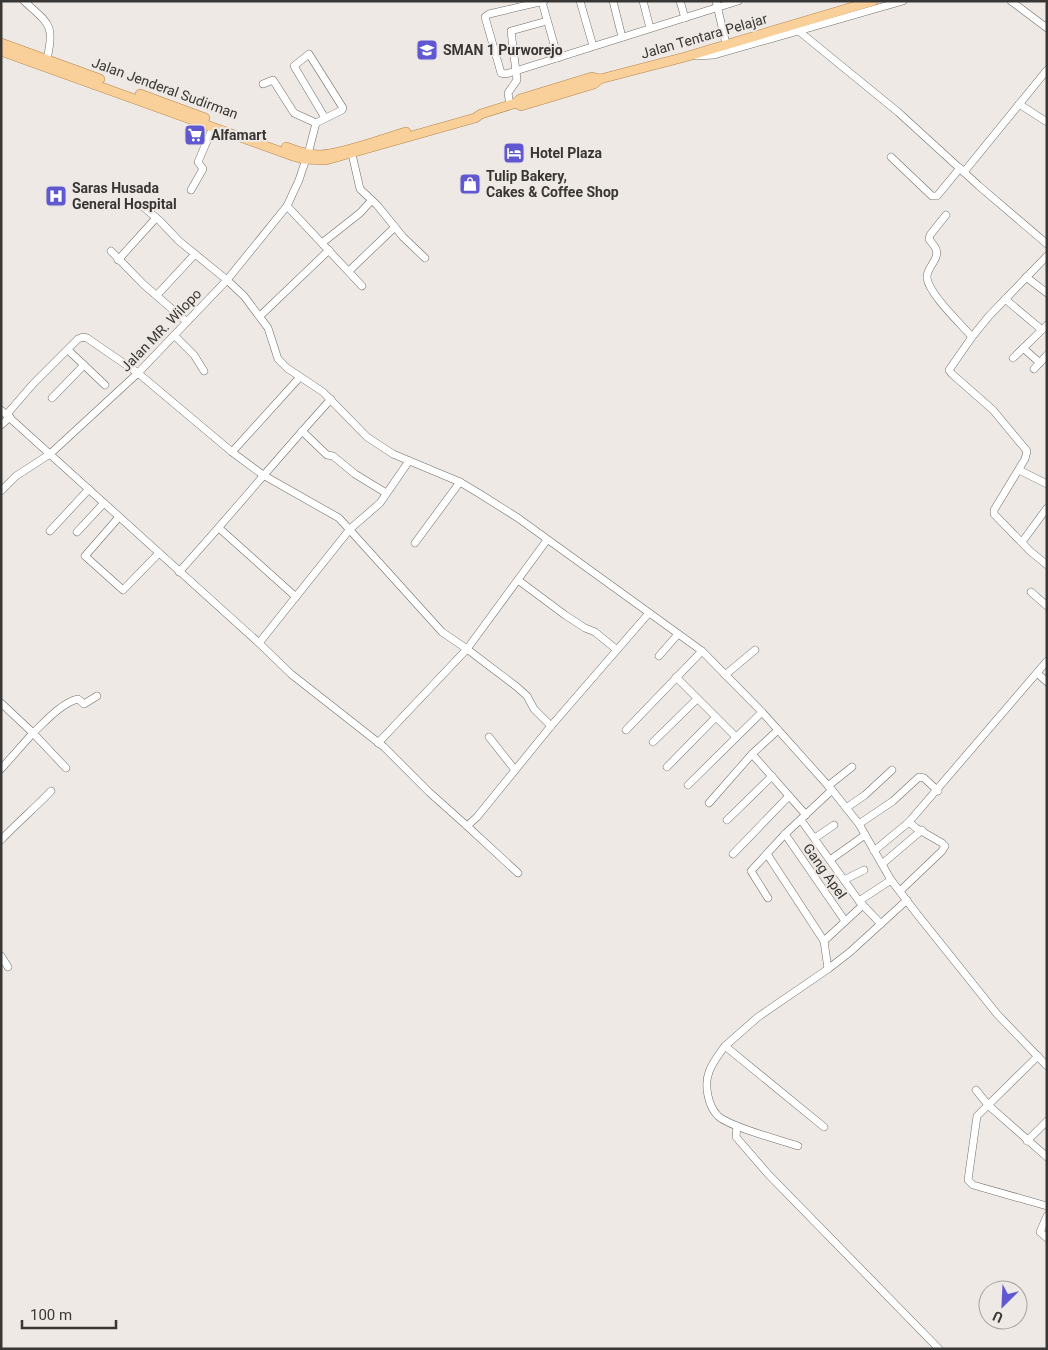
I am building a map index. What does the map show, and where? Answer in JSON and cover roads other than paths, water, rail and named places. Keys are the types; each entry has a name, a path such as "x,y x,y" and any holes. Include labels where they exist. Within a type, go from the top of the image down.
{"main road":[{"name":"Jalan Tentara Pelajar","path":"320,158 352,154 475,118 481,114 513,104 521,106 594,84 600,79 685,57 726,44 799,28 873,1"},
{"name":"Jalan Jenderal Sudirman","path":"1,43 20,54 307,156"},
{"name":"Jalan Jenderal Sudirman","path":"1,51 47,59 96,81"},
{"name":"Jalan Tentara Pelajar","path":"320,158 473,112 481,114"},
{"name":"Jalan Jenderal Sudirman","path":"182,113 213,127 293,156 320,158"}],"street":[{"path":"24,1 49,25 51,40 47,59"},
{"path":"580,1 593,46"},
{"path":"613,1 622,37"},
{"path":"643,1 650,28"},
{"path":"680,1 685,18"},
{"path":"558,58 543,2 489,14 485,17 500,72 504,74 558,58 650,28 685,18 717,4 738,1"},
{"path":"685,57 714,55 799,28 903,1"},
{"path":"1011,1 1047,28"},
{"path":"717,4 726,44"},
{"path":"513,104 508,93 516,82 511,30 547,21"},
{"path":"799,28 898,112 1047,244"},
{"path":"263,84 274,80 294,113 316,123 325,118 343,108 309,54 294,66 325,118"},
{"path":"891,157 932,196 937,196 962,170 1047,70"},
{"path":"1019,104 1047,122"},
{"name":"Jalan MR. Wilopo","path":"1,491 16,476 50,454 138,372 227,280 287,206 300,180 316,123"},
{"path":"191,190 203,170 198,162 213,127"},
{"path":"352,154 360,189 425,258"},
{"path":"322,244 371,201"},
{"path":"141,206 244,296 268,328 278,359 287,368 331,399 367,437 393,454 460,482 503,508 702,651 762,712 830,788 859,824 892,880 907,900 997,1014 1047,1066"},
{"path":"287,206 362,286"},
{"path":"946,215 930,235 929,239 936,249 936,256 927,277 932,292 972,337"},
{"path":"118,260 156,218"},
{"path":"349,271 395,227"},
{"path":"260,316 328,250"},
{"path":"111,251 118,260 187,322"},
{"path":"157,295 195,254"},
{"path":"1047,256 1005,299 972,337 951,366 950,373 993,410 1026,451 1026,456 1019,470 994,512 995,516 1047,565"},
{"path":"1026,277 1047,293"},
{"path":"1005,299 1045,327 1012,358"},
{"path":"174,335 194,355 204,371"},
{"path":"1,425 6,414 33,384 80,338 85,337 138,372 232,452 263,475 339,518 438,628 517,687 527,696 534,709 551,726"},
{"path":"1023,348 1040,363"},
{"path":"68,350 105,385"},
{"path":"1034,369 1047,355"},
{"path":"52,398 84,364"},
{"path":"232,452 300,377"},
{"path":"179,572 331,399"},
{"path":"6,414 291,674 378,743 518,873"},
{"path":"302,431 327,455 332,456 354,474 386,493"},
{"path":"259,643 350,529 380,502 409,461"},
{"path":"1019,470 1047,484"},
{"path":"415,543 460,482"},
{"path":"50,531 89,489"},
{"path":"77,532 104,503"},
{"path":"1022,542 1047,508"},
{"path":"119,517 85,556 123,590 159,554"},
{"path":"219,528 296,597"},
{"path":"378,743 467,649 547,540"},
{"path":"518,580 564,615 594,632 617,650"},
{"path":"1031,592 1047,606"},
{"path":"467,826 477,817 551,726 649,613"},
{"path":"659,656 678,634"},
{"path":"725,675 755,650"},
{"path":"626,730 702,651"},
{"path":"874,850 910,822 1047,661"},
{"path":"1037,673 1047,682"},
{"path":"676,678 736,736"},
{"path":"1,769 33,734 60,710 75,699 84,704 97,696"},
{"path":"653,742 697,699"},
{"path":"1,703 66,768"},
{"path":"688,786 762,712"},
{"path":"667,767 716,717"},
{"path":"709,803 752,754 778,730"},
{"path":"489,737 516,770"},
{"path":"752,754 790,796 815,838 844,880 861,903 881,924"},
{"path":"768,898 751,872 785,834 852,767"},
{"path":"846,808 865,795 892,770"},
{"path":"727,820 772,776"},
{"path":"859,824 894,800 919,777 924,778 938,791"},
{"path":"1,840 12,828 32,812 51,791"},
{"path":"733,854 790,796"},
{"path":"900,891 945,846 942,842 916,828 910,822"},
{"path":"815,838 834,825"},
{"path":"882,864 922,830"},
{"name":"Gang Apel","path":"785,834 844,921"},
{"path":"830,860 865,835"},
{"path":"767,854 824,942 828,969"},
{"path":"844,880 864,870"},
{"path":"824,942 861,903 892,880"},
{"path":"798,1146 737,1126 717,1115 711,1104 706,1086 709,1071 725,1046 758,1017 850,952 907,900"},
{"path":"1,956 8,966"},
{"path":"725,1046 824,1127"},
{"path":"1038,1056 976,1118 969,1182 1047,1206"},
{"path":"976,1090 988,1105 1047,1157"},
{"path":"1028,1141 1047,1121"},
{"path":"737,1126 736,1137 762,1167 938,1349"},
{"path":"1047,1216 1040,1229 1040,1232 1047,1238"}],"place":[{"name":"SMAN 1 Purworejo","path":"427,50"},
{"name":"Alfamart","path":"195,135"},
{"name":"Hotel Plaza","path":"514,153"},
{"name":"Tulip Bakery, Cakes & Coffee Shop","path":"470,184"},
{"name":"Saras Husada General Hospital","path":"56,196"}]}
